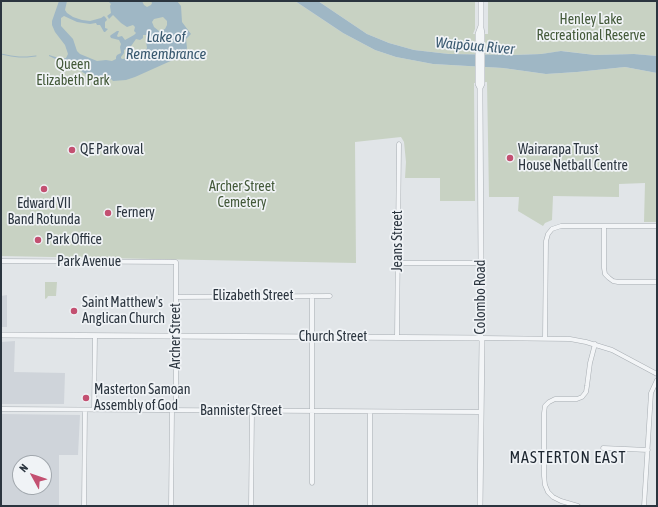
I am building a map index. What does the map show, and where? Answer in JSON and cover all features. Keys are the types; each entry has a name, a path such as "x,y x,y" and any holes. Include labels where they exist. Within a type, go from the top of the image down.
{"street":[{"name":"Colombo Road","path":"480,506 482,348 480,334 481,1"},
{"name":"Jeans Street","path":"397,337 399,144"},
{"path":"545,338 546,241 548,234 553,229 561,226 657,226"},
{"path":"604,226 605,274 613,281 657,282"},
{"name":"Park Avenue","path":"1,261 176,262"},
{"name":"Archer Street","path":"171,506 176,336 176,262"},
{"path":"398,263 481,263"},
{"path":"312,296 312,483"},
{"name":"Elizabeth Street","path":"176,297 330,296"},
{"name":"Church Street","path":"1,336 570,339 595,344 612,350 657,374"},
{"path":"94,336 94,410"},
{"path":"578,506 553,497 548,492 545,485 544,413 545,406 549,402 555,399 577,399 582,397 586,392 590,363 595,344"},
{"path":"644,506 651,393 657,380"},
{"name":"Bannister Street","path":"1,409 481,412"},
{"path":"84,506 85,410"},
{"path":"251,506 252,411"},
{"path":"370,412 370,506"},
{"path":"603,448 648,450"}],"shaded area":[{"path":"7,295 7,327 1,327 1,296"},
{"path":"15,341 14,372 65,373 64,404 1,404 1,342"},
{"path":"1,414 80,415 78,455 59,455 59,506 1,506"}],"green space":[{"name":"Queen Elizabeth Park","path":"1,1 295,1 343,33 375,50 396,57 433,64 503,68 546,74 625,67 657,73 657,222 644,222 645,183 619,184 619,197 553,196 552,220 545,223 543,226 518,211 519,197 489,197 487,82 474,83 475,201 440,201 440,178 405,178 406,162 404,142 401,137 355,142 356,263 1,256"},
{"name":"Henley Lake Recreational Reserve","path":"318,1 475,1 475,29 473,34 488,34 488,1 657,1 657,56 634,54 595,55 562,51 541,54 513,55 449,54 414,50 389,43 367,34"},
{"path":"45,282 57,282 56,296 48,296 45,299"}],"water":[{"name":"Lake of Remembrance","path":"59,1 67,1 65,10 67,13 82,20 90,21 104,16 107,20 105,22 105,28 108,29 105,32 100,25 97,25 96,23 90,24 77,22 64,16 61,18 61,26 73,39 77,51 80,54 97,61 112,61 121,53 121,44 119,40 111,38 111,35 119,31 117,36 122,36 125,40 136,33 133,25 127,27 113,15 109,19 107,16 111,13 111,4 108,1 142,1 147,7 151,5 151,1 177,1 181,6 182,22 191,34 186,39 187,48 184,55 135,77 126,80 113,81 111,79 108,81 87,75 78,69 69,59 62,62 49,56 62,59 66,58 68,54 65,45 55,32 52,21","holes":["163,17 167,21 167,25 165,29 159,31 154,27 152,22 154,19","143,35 146,35 147,38 147,48 145,52 139,53 131,58 122,59 121,57 124,50 129,49 136,39 140,40 143,38"]},
{"path":"295,1 318,1 367,34 389,43 414,50 449,54 513,55 541,54 561,51 595,55 634,54 657,56 657,73 625,67 546,74 503,68 433,64 396,57 375,50 343,33"}],"waterway":[{"path":"1,54 19,57 36,56"}],"place":[{"name":"QE Park oval","path":"72,150"},
{"name":"Wairarapa Trust House Netball Centre","path":"510,158"},
{"name":"Edward VII Band Rotunda","path":"44,189"},
{"name":"Fernery","path":"108,213"},
{"name":"Park Office","path":"38,240"},
{"name":"Saint Matthew's Anglican Church","path":"74,311"},
{"name":"Masterton Samoan Assembly of God","path":"86,398"}],"district":[{"name":"MASTERTON EAST","path":"568,458"}],"water label":[{"name":"Waipōua River","path":"475,46"}],"park label":[{"name":"Archer Street Cemetery","path":"242,196"}]}
